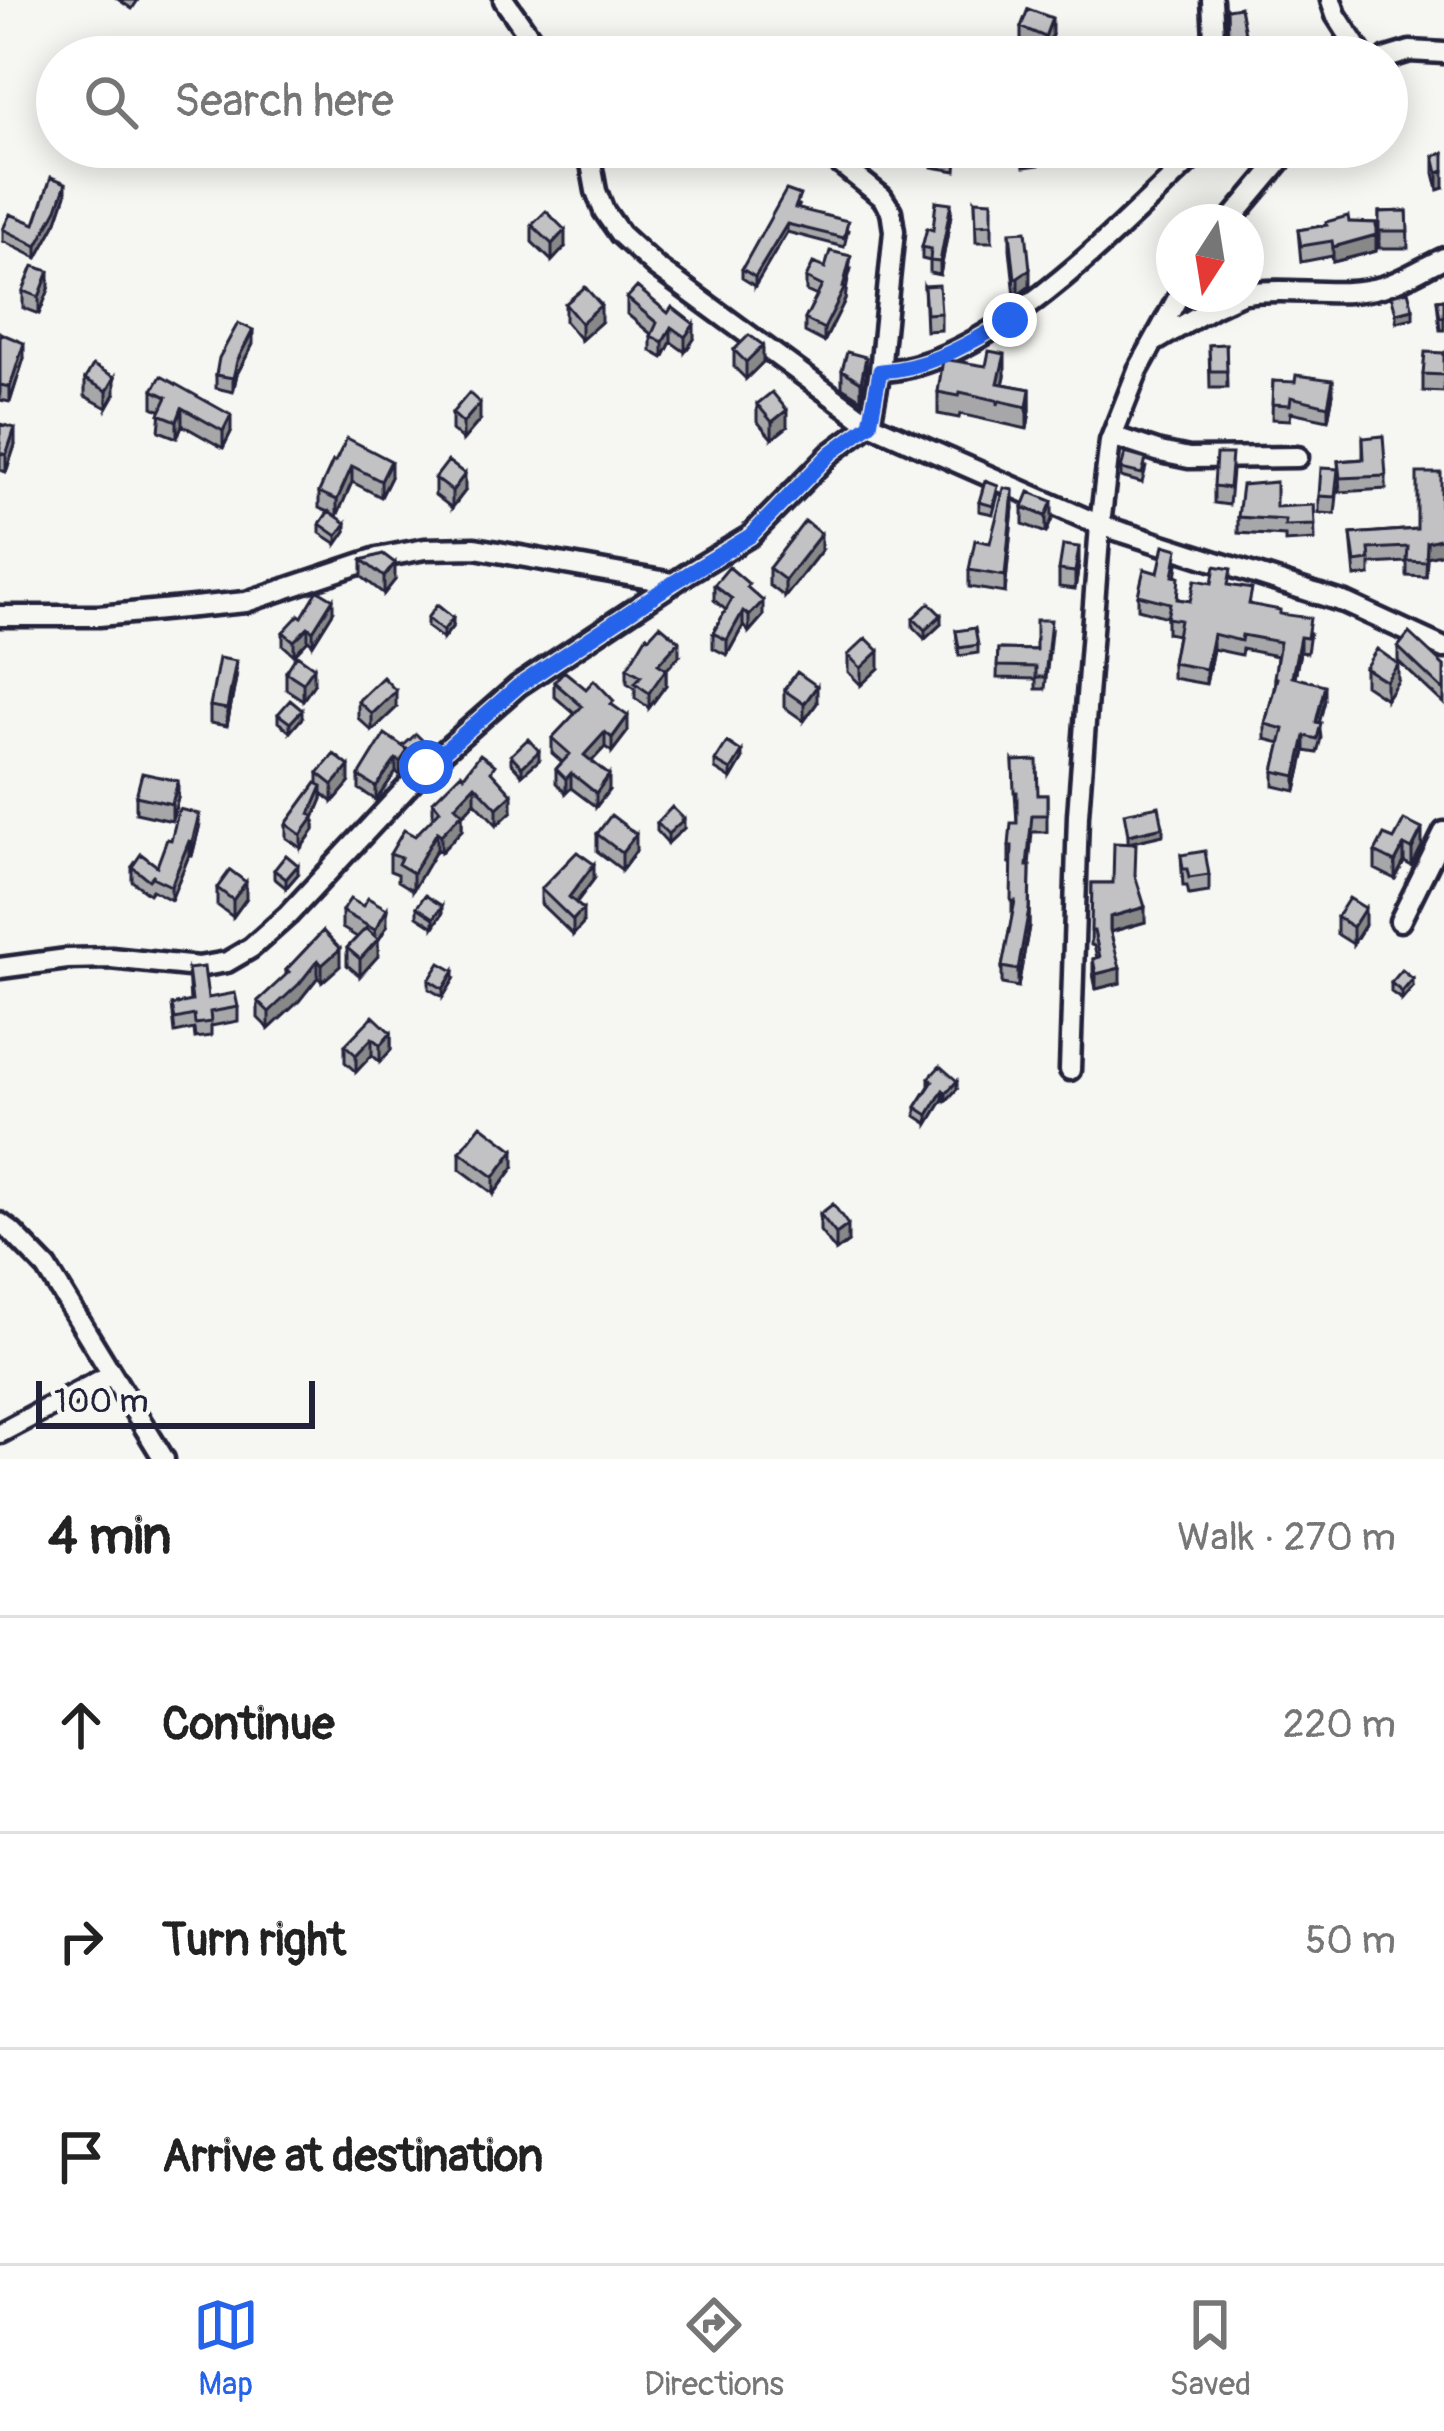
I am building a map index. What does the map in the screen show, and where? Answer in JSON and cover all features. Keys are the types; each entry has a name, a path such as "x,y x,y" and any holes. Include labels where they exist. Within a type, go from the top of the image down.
{"street":[{"path":"504,0 529,36"},
{"path":"1212,0 1214,36"},
{"path":"1330,0 1350,36"},
{"path":"1408,52 1444,53"},
{"path":"592,168 604,211 620,234 656,267 870,424 1100,525 1346,603 1444,648"},
{"path":"0,968 111,958 198,967 227,962 251,948 289,915 426,767 518,686 750,536 831,453 870,424 894,231 891,211 882,197 846,168"},
{"path":"880,371 912,368 955,351 1010,320 1182,168"},
{"path":"1244,204 1274,168"},
{"path":"1264,290 1383,287 1444,258"},
{"path":"1070,1070 1078,815 1100,525 1112,436 1138,370 1170,312"},
{"path":"1152,343 1205,312"},
{"path":"1112,436 1189,458 1298,457"},
{"path":"0,616 99,616 246,602 377,558 425,549 475,548 673,583"},
{"path":"1400,921 1444,832"},
{"path":"0,1223 46,1268 164,1459"},
{"path":"0,1433 112,1373"}],"building":[{"path":"1240,7 1245,33 1228,36 1227,9"},
{"path":"1028,9 1052,18 1045,36 1021,27"},
{"path":"1444,153 1444,171 1438,173 1434,156"},
{"path":"51,177 66,183 37,246 3,229 10,214 35,224"},
{"path":"786,190 800,195 795,208 848,221 844,238 787,224 755,277 742,269"},
{"path":"975,200 992,201 992,224 976,225"},
{"path":"936,201 951,203 940,262 930,261 931,249 922,247 927,228 933,230"},
{"path":"546,211 565,230 552,244 532,225"},
{"path":"1407,211 1408,231 1379,231 1379,212"},
{"path":"1348,216 1349,222 1376,223 1376,235 1333,247 1332,241 1301,246 1298,230"},
{"path":"1026,231 1030,269 1015,279 1010,232"},
{"path":"830,251 851,256 845,287 824,329 805,319 822,286 806,278 813,263 825,268"},
{"path":"33,266 49,271 39,297 23,291"},
{"path":"939,285 941,313 926,314 924,286"},
{"path":"585,287 601,305 581,323 565,304"},
{"path":"637,287 668,313 672,307 694,324 685,337 671,327 663,342 651,336 657,323 627,298"},
{"path":"1408,291 1413,309 1396,313 1391,295"},
{"path":"1444,299 1444,317 1440,317 1437,300"},
{"path":"238,323 253,330 233,378 216,375 219,358"},
{"path":"0,333 24,343 10,387 0,385"},
{"path":"749,335 763,345 746,362 734,350"},
{"path":"1226,344 1227,371 1210,371 1209,345"},
{"path":"989,351 1005,354 998,383 1030,389 1027,407 960,392 959,396 938,392 943,359 986,366"},
{"path":"847,352 866,357 861,382 842,370"},
{"path":"1425,352 1444,353 1444,375 1423,374"},
{"path":"93,365 115,377 107,391 85,379"},
{"path":"1296,375 1333,380 1328,406 1291,397 1290,405 1272,404 1273,381 1295,382"},
{"path":"161,376 231,415 223,431 182,408 177,421 159,414 167,397 153,390"},
{"path":"772,392 787,410 772,422 757,404"},
{"path":"469,393 480,403 463,423 452,413"},
{"path":"0,424 15,428 6,455 0,453"},
{"path":"1383,436 1386,476 1340,478 1338,461 1364,459 1363,438"},
{"path":"347,438 391,461 381,481 352,466 337,500 319,492"},
{"path":"1125,453 1146,459 1142,474 1121,469"},
{"path":"1216,454 1232,454 1229,488 1214,486"},
{"path":"448,461 465,474 452,491 435,478"},
{"path":"1321,468 1338,469 1335,497 1319,496"},
{"path":"1417,473 1441,473 1444,538 1427,542 1426,562 1407,561 1408,547 1369,549 1370,560 1355,562 1351,534 1417,529"},
{"path":"985,481 998,486 993,506 979,502"},
{"path":"1276,482 1276,507 1314,505 1315,525 1285,526 1285,520 1238,517 1242,485"},
{"path":"1004,488 1013,490 1005,576 969,570 975,540 990,543"},
{"path":"1029,492 1052,501 1046,516 1023,507"},
{"path":"329,511 346,523 337,536 320,524"},
{"path":"805,521 821,534 785,580 769,568"},
{"path":"1063,545 1079,547 1075,572 1059,570"},
{"path":"1164,545 1178,549 1173,576 1179,577 1177,599 1190,601 1195,580 1212,583 1215,566 1231,569 1228,585 1252,589 1249,604 1310,618 1307,638 1300,637 1292,677 1325,685 1317,739 1305,736 1296,776 1274,771 1284,729 1265,724 1280,642 1242,635 1241,641 1213,634 1206,669 1172,663 1180,620 1167,618 1170,603 1138,595 1144,569 1158,573"},
{"path":"383,554 395,563 384,577 362,560"},
{"path":"729,567 763,601 749,616 743,611 727,640 713,633 732,599 714,585"},
{"path":"318,590 333,599 313,631 308,627 294,641 283,632 302,617"},
{"path":"929,603 941,615 925,630 913,618"},
{"path":"437,605 453,618 443,631 427,618"},
{"path":"1036,620 1051,620 1045,677 1036,677 1036,667 997,666 998,649 1036,650"},
{"path":"660,625 679,641 658,664 666,669 649,693 635,683 641,676 627,668 647,635"},
{"path":"975,628 978,645 959,648 956,631"},
{"path":"1409,633 1444,666 1444,691 1398,647"},
{"path":"866,638 879,651 861,668 848,655"},
{"path":"1377,649 1398,664 1386,681 1365,668"},
{"path":"297,655 314,667 303,683 286,672"},
{"path":"219,658 236,661 227,709 210,706"},
{"path":"564,671 586,689 594,680 614,701 611,704 628,716 612,738 605,732 584,755 609,775 596,793 571,773 566,779 556,769 570,754 552,738 582,706 554,682"},
{"path":"797,672 817,686 804,704 784,690"},
{"path":"383,677 396,691 372,714 358,701"},
{"path":"290,700 302,710 290,723 278,714"},
{"path":"385,734 408,750 376,787 359,776"},
{"path":"416,734 424,742 411,754 403,746"},
{"path":"528,739 539,751 522,767 511,755"},
{"path":"727,742 742,752 731,770 715,761"},
{"path":"334,754 349,766 333,785 318,773"},
{"path":"480,754 495,765 491,771 512,794 497,808 475,785 455,806 462,813 441,835 437,832 413,873 398,864 401,858 390,854 404,830 415,836 440,810 433,801 461,773 464,776"},
{"path":"1037,760 1038,795 1047,795 1047,815 1032,815 1029,909 1018,970 1002,967 1015,901 1011,901 1009,846 1011,823 1017,823 1013,761"},
{"path":"142,773 178,781 172,804 136,796"},
{"path":"316,783 322,786 310,814 314,817 301,835 286,824"},
{"path":"1159,806 1163,827 1128,835 1124,813"},
{"path":"672,807 684,819 668,834 657,823"},
{"path":"179,809 199,814 192,842 171,886 152,877 154,874 149,880 132,867 141,854 157,866 167,839 171,840"},
{"path":"611,815 636,834 622,853 597,834"},
{"path":"1404,820 1422,829 1412,849 1404,845 1395,862 1375,852 1384,835 1394,839"},
{"path":"1114,843 1136,844 1135,875 1145,907 1110,917 1120,968 1096,974 1093,959 1100,957 1091,931 1092,883 1113,883"},
{"path":"1205,851 1209,875 1189,878 1181,855"},
{"path":"577,852 594,864 569,897 583,909 573,920 541,889"},
{"path":"286,855 298,865 286,879 274,870"},
{"path":"230,870 246,882 233,900 217,888"},
{"path":"425,895 442,906 434,918 417,907"},
{"path":"368,898 387,909 375,930 342,911 350,899 363,906"},
{"path":"1349,898 1365,908 1353,927 1337,917"},
{"path":"366,928 378,939 360,959 347,948"},
{"path":"323,931 340,949 322,965 318,960 269,1012 258,1001"},
{"path":"440,963 454,971 443,989 429,980"},
{"path":"204,967 208,998 235,993 238,1007 210,1012 211,1022 195,1024 194,1015 175,1019 172,1005 192,1001 188,969"},
{"path":"1402,970 1413,979 1402,992 1391,983"},
{"path":"373,1016 391,1033 380,1045 372,1038 356,1055 345,1045"},
{"path":"940,1066 957,1081 946,1093 943,1090 928,1115 916,1107"},
{"path":"481,1125 514,1150 494,1177 460,1152"},
{"path":"833,1204 848,1225 836,1234 820,1214"}],"route":[{"path":"426,767 518,686 750,536 831,453 870,424 880,371 912,368 955,351 1010,320"}]}
